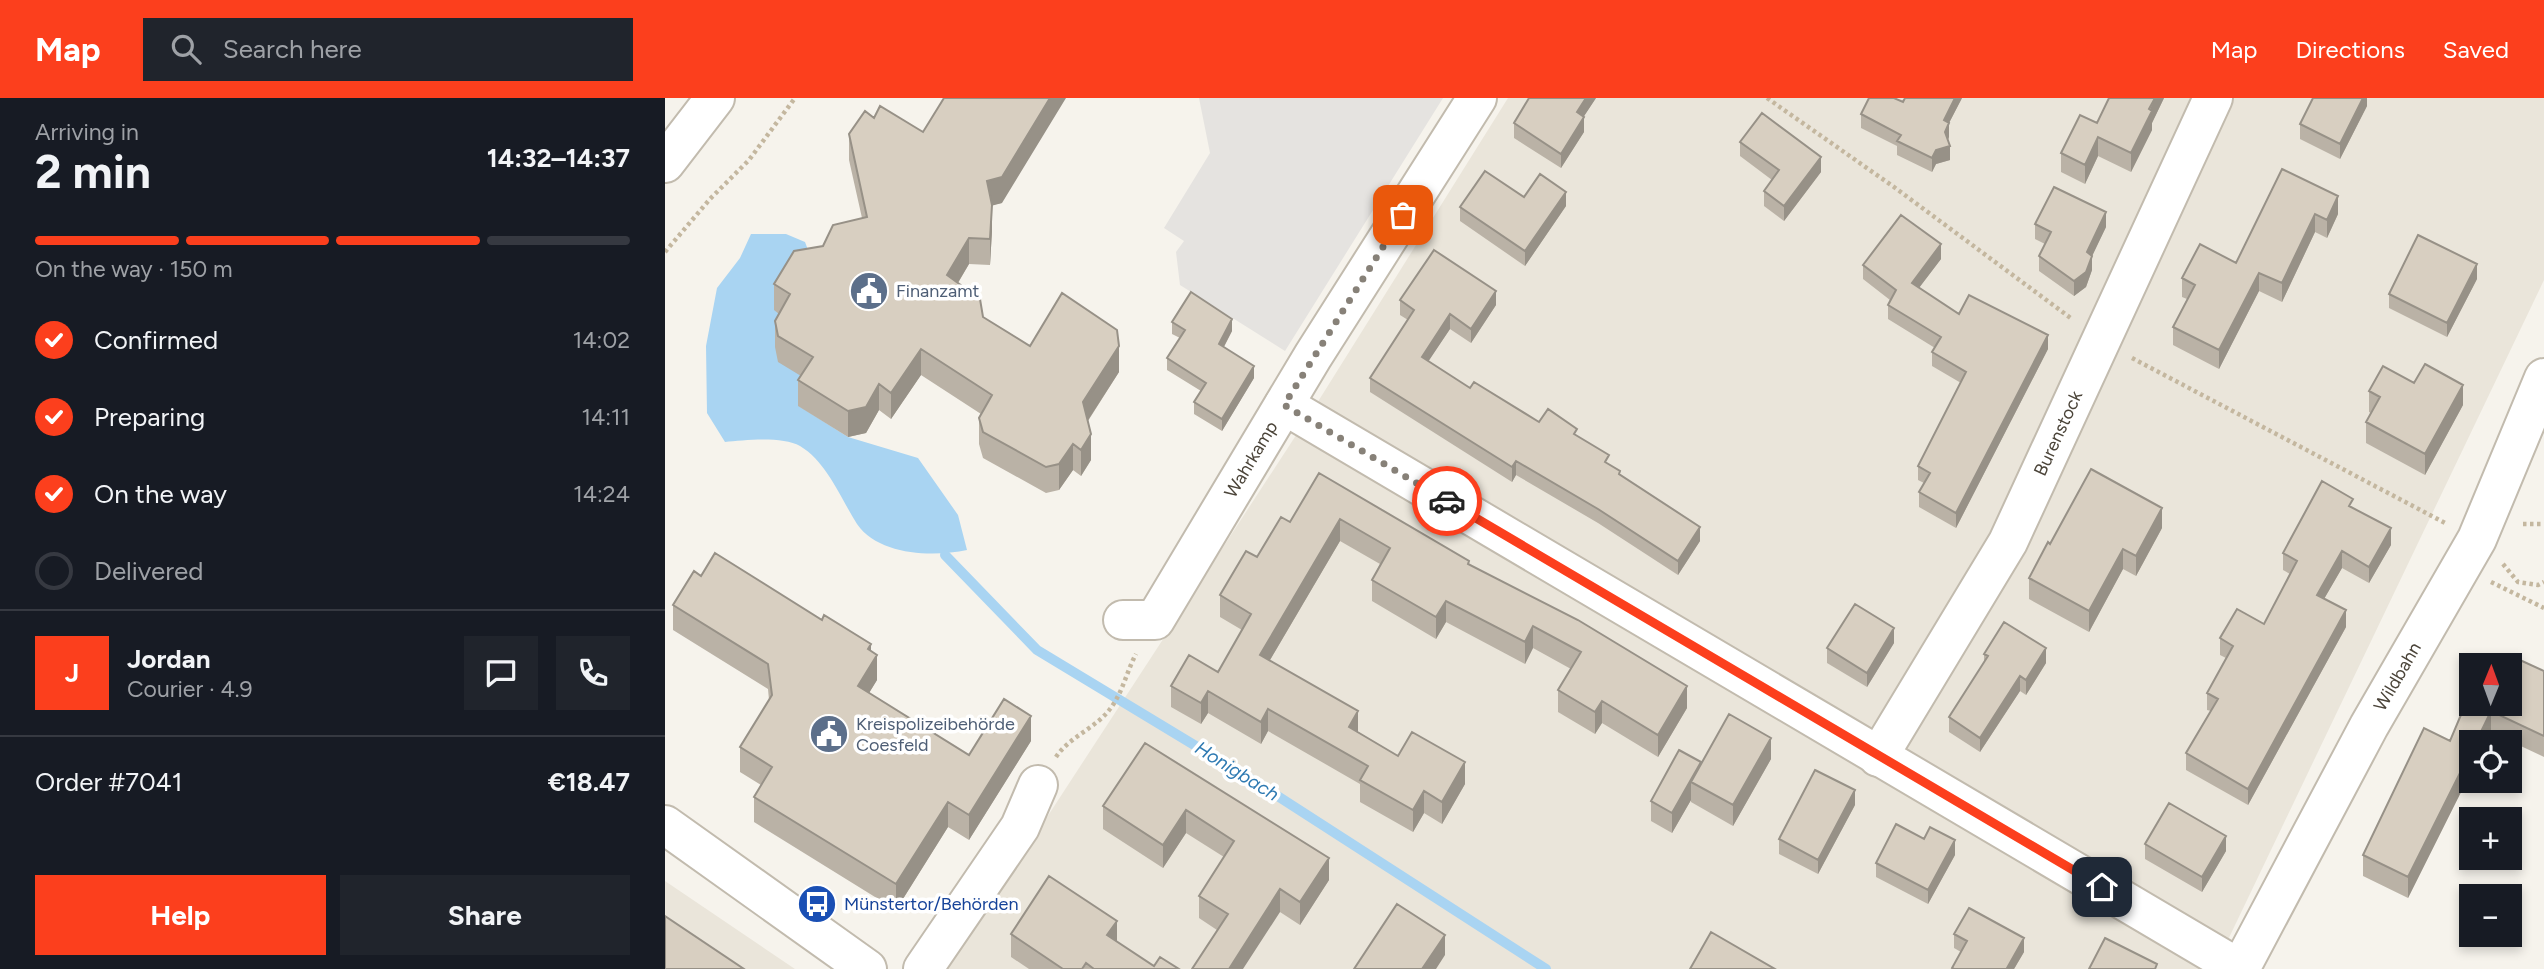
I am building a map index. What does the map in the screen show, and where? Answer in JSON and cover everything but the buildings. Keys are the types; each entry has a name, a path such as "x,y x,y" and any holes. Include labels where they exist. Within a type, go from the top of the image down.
{"street":[{"path":"665,163 715,98"},
{"name":"Wahrkamp","path":"1123,620 1155,620 1284,405 1477,98"},
{"name":"Burenstock","path":"1878,757 2008,542 2099,339 2213,98"},
{"name":"Wildbahn","path":"2240,969 2369,726 2489,549 2544,378"},
{"path":"1284,405 2240,969"},
{"path":"923,969 1020,827 1038,785"},
{"path":"665,825 867,969"}],"path":[{"path":"665,252 710,199 757,151 795,98"},
{"path":"1767,98 1894,187 2099,339 2489,549 2518,582 2538,585 2544,582"},
{"path":"2518,526 2526,522 2544,524"},
{"path":"2489,549 2491,583 2544,608"},
{"path":"1038,785 1059,752 1109,711 1122,690"}],"shaded area":[{"path":"1199,98 1443,98 1285,351 1180,285 1176,252 1184,241 1164,228 1210,153"},
{"path":"1508,98 2544,98 2544,280 2214,969 948,969 1319,400"},
{"path":"665,881 795,969 665,969"}],"water":[{"path":"751,234 786,234 805,242 819,279 790,320 802,377 799,406 848,437 918,458 958,515 967,550 908,552 879,543 857,524 826,471 800,446 774,440 725,442 707,413 706,346 717,288 740,258"}],"waterway":[{"name":"Honigbach","path":"945,555 1037,650 1262,786 1546,969"}],"way so far":[{"path":"1403,215 1284,405 1447,501"}],"place":[{"name":"Finanzamt","path":"869,291"},
{"name":"Kreispolizeibehörde Coesfeld","path":"829,734"},
{"name":"Münstertor/Behörden","path":"817,904"}],"route":[{"path":"1447,501 2102,887"}]}
